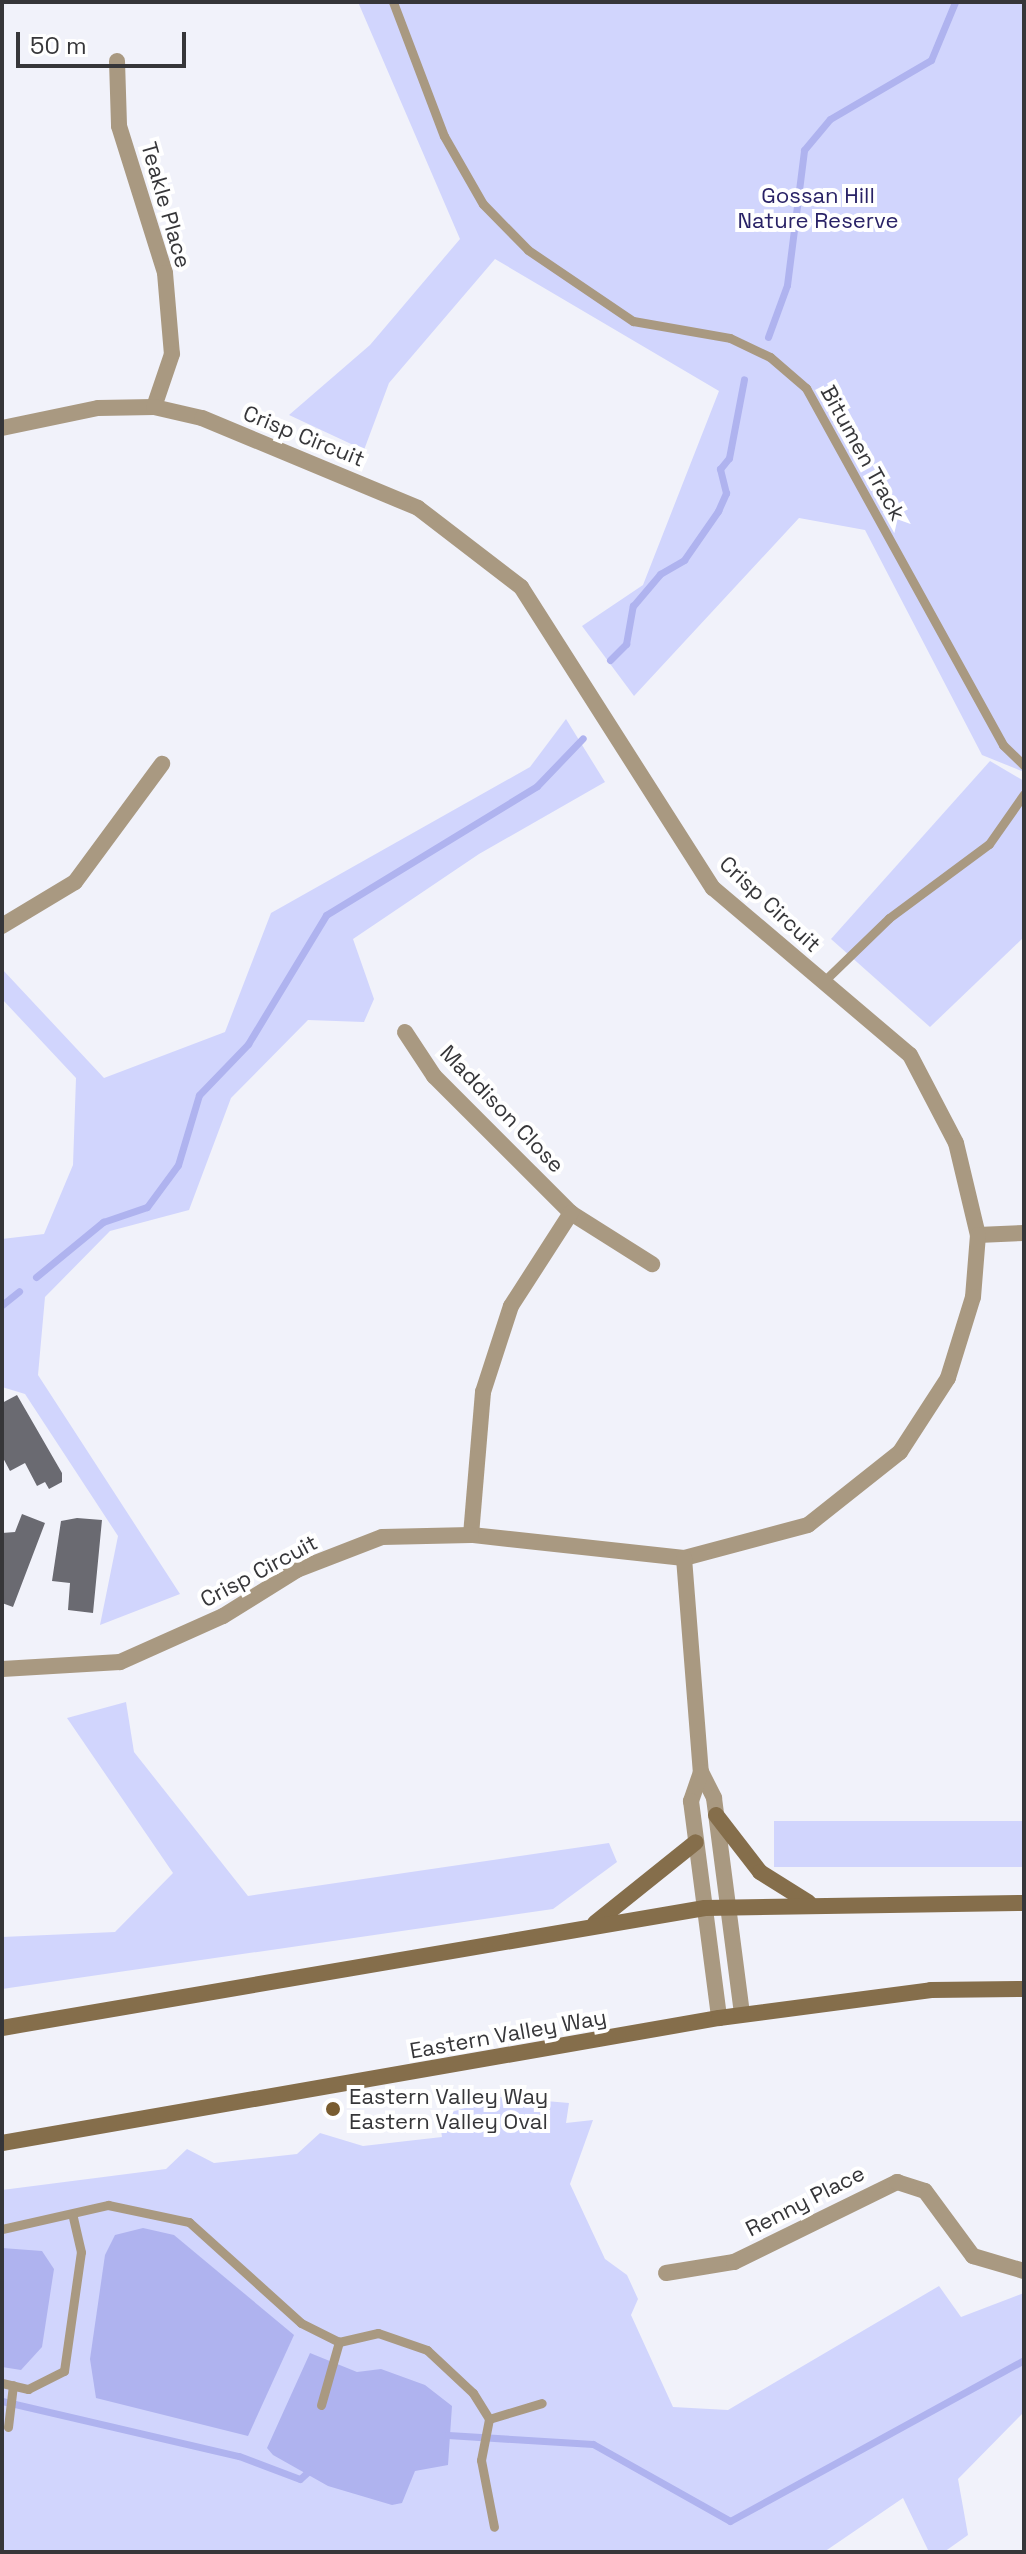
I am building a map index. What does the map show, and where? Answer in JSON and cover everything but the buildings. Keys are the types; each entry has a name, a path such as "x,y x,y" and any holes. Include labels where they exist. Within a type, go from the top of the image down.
{"main road":[{"path":"716,1815 760,1872 808,1902"},
{"path":"594,1924 696,1842"},
{"path":"2,2028 594,1924 705,1908 808,1902 1024,1903"},
{"name":"Eastern Valley Way","path":"2,2143 279,2099 742,2014 931,1990 1024,1989"}],"street":[{"name":"Teakle Place","path":"117,61 119,126 165,273 172,354 154,407"},
{"name":"Crisp Circuit","path":"2,428 57,413 154,407 254,438 418,508 521,587 713,888 910,1055 956,1143 978,1235 973,1297 948,1378 900,1452 808,1525 684,1558 471,1535 382,1537 297,1570 223,1616 120,1662 2,1669"},
{"path":"2,926 75,882 162,764"},
{"name":"Maddison Close","path":"405,1032 434,1076 571,1213 652,1264"},
{"path":"471,1535 483,1392 511,1306 571,1213"},
{"path":"978,1235 1024,1233"},
{"path":"684,1558 701,1772 716,1815 742,2014"},
{"path":"701,1772 691,1801 719,2018"},
{"name":"Renny Place","path":"666,2273 734,2262 897,2182 925,2191 973,2256 1024,2271"}],"lane":[{"name":"Bitumen Track","path":"393,2 444,136 483,204 528,250 633,321 730,338 770,357 806,388 1003,745 1024,765"},
{"path":"823,982 889,918 989,844 1024,794"},
{"path":"2,2229 108,2205 189,2222 301,2323 339,2342 378,2333 427,2350 473,2393 489,2419 481,2460 494,2527"},
{"path":"2,2383 50,2383 64,2371 81,2252 72,2214"},
{"path":"321,2405 339,2342"},
{"path":"9,2422 13,2385"},
{"path":"489,2419 542,2403"}],"green space":[{"name":"Gossan Hill Nature Reserve","path":"358,2 1024,2 1024,772 982,755 865,530 799,518 634,696 582,626 643,585 719,391 495,259 389,383 364,450 289,415 370,345 460,239"},
{"path":"566,719 605,782 479,854 353,939 374,999 364,1022 308,1020 231,1098 189,1210 110,1231 45,1297 38,1375 180,1594 100,1625 118,1536 25,1394 2,1387 2,1239 44,1234 73,1165 76,1078 2,999 2,969 104,1078 225,1032 271,913 530,767"},
{"path":"990,761 1024,781 1024,937 930,1027 831,939"},
{"path":"126,1702 134,1752 248,1896 609,1843 617,1862 553,1909 2,1989 2,1937 115,1932 173,1873 67,1718"},
{"path":"774,1821 1024,1821 1024,1867 774,1867"},
{"path":"500,2097 569,2103 566,2123 593,2120 570,2184 605,2259 627,2275 638,2299 631,2315 673,2407 728,2410 939,2286 961,2317 1024,2293 1024,2412 958,2479 968,2535 944,2552 929,2552 903,2498 824,2552 2,2552 2,2190 166,2169 187,2149 214,2163 297,2154 320,2133 363,2146 442,2137 439,2116"}],"shaded area":[{"path":"143,2228 174,2235 294,2335 248,2436 96,2398 90,2359 105,2255 115,2235"},
{"path":"2,2248 42,2251 54,2269 42,2347 21,2370 2,2367"},
{"path":"310,2353 357,2372 381,2369 425,2385 452,2406 448,2465 415,2471 402,2503 392,2505 328,2486 273,2455 267,2448"}],"waterway":[{"path":"768,337 787,285 804,150 830,119 931,60 955,2"},
{"path":"610,660 626,644 633,606 660,574 684,560 718,511 726,493 720,469 729,458 744,379"},
{"path":"36,1277 103,1222 147,1207 178,1165 199,1095 248,1044 326,915 537,786 583,738"},
{"path":"2,1305 19,1291"},
{"path":"448,2435 593,2444 730,2521 1024,2360"},
{"path":"2,2401 239,2456 300,2479 311,2469"}],"place":[{"name":"Eastern Valley Way Eastern Valley Oval","path":"333,2109"}]}
